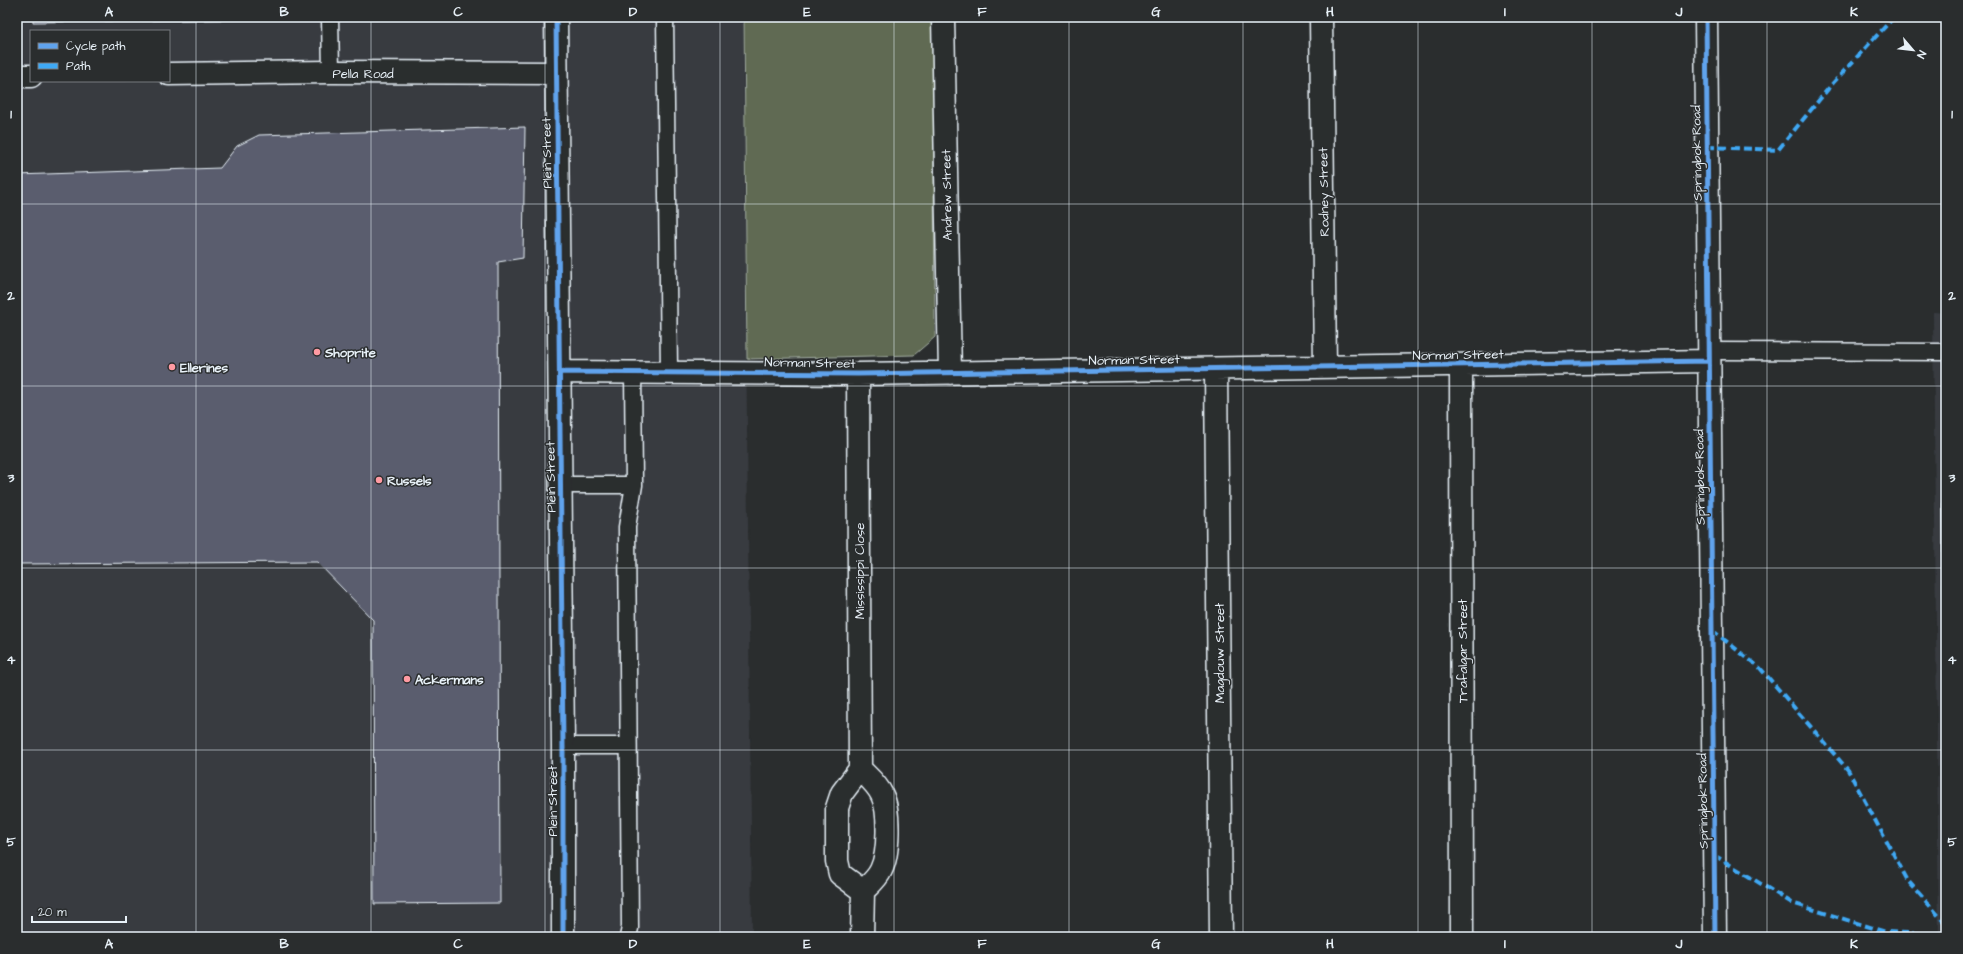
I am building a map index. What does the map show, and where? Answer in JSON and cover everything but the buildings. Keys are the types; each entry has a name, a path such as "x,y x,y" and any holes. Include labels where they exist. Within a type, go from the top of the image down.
{"street":[{"name":"Plein Street","path":"556,17 563,746 563,937"},
{"name":"Andrew Street","path":"943,17 950,373"},
{"name":"Rodney Street","path":"1321,17 1325,367"},
{"name":"Springbok Road","path":"1706,17 1715,937"},
{"name":"Pella Road","path":"170,74 331,72 556,74"},
{"path":"17,76 30,76"},
{"name":"Norman Street","path":"560,372 669,371 858,374 950,373 1461,365 1709,356"},
{"name":"Trafalgar Street","path":"1461,365 1462,937"},
{"name":"Magdouw Street","path":"1216,369 1221,937"},
{"name":"Mississippi Close","path":"858,374 860,769"},
{"path":"862,937 863,891 880,872 885,862 887,850 885,809 882,796 875,783 860,769 839,800 837,808 837,861 840,874 863,891"}],"lane":[{"path":"330,17 331,72"},
{"path":"665,17 669,371"},
{"path":"1709,356 1946,352"},
{"path":"628,937 630,928 627,527 634,485 633,372"},
{"path":"561,485 634,485"},
{"path":"563,746 628,746"}],"shaded area":[{"path":"17,17 743,17 752,937 17,937"},
{"path":"1933,312 1946,313 1946,937 1939,937"}],"green space":[{"path":"744,17 933,17 935,337 914,355 747,359"}],"marked path":[{"path":"1707,147 1778,150 1833,83 1894,17"},
{"path":"1712,630 1760,668 1848,770 1908,881 1946,924"},
{"path":"1714,855 1792,903 1886,932 1946,935"}],"cycle path":[{"path":"556,17 563,746 563,937"},
{"path":"1706,17 1715,937"},
{"path":"560,372 858,374 1709,361"}],"place":[{"name":"Shoprite","path":"317,352"},
{"name":"Ellerines","path":"172,367"},
{"name":"Russels","path":"379,480"},
{"name":"Ackermans","path":"407,679"}]}
